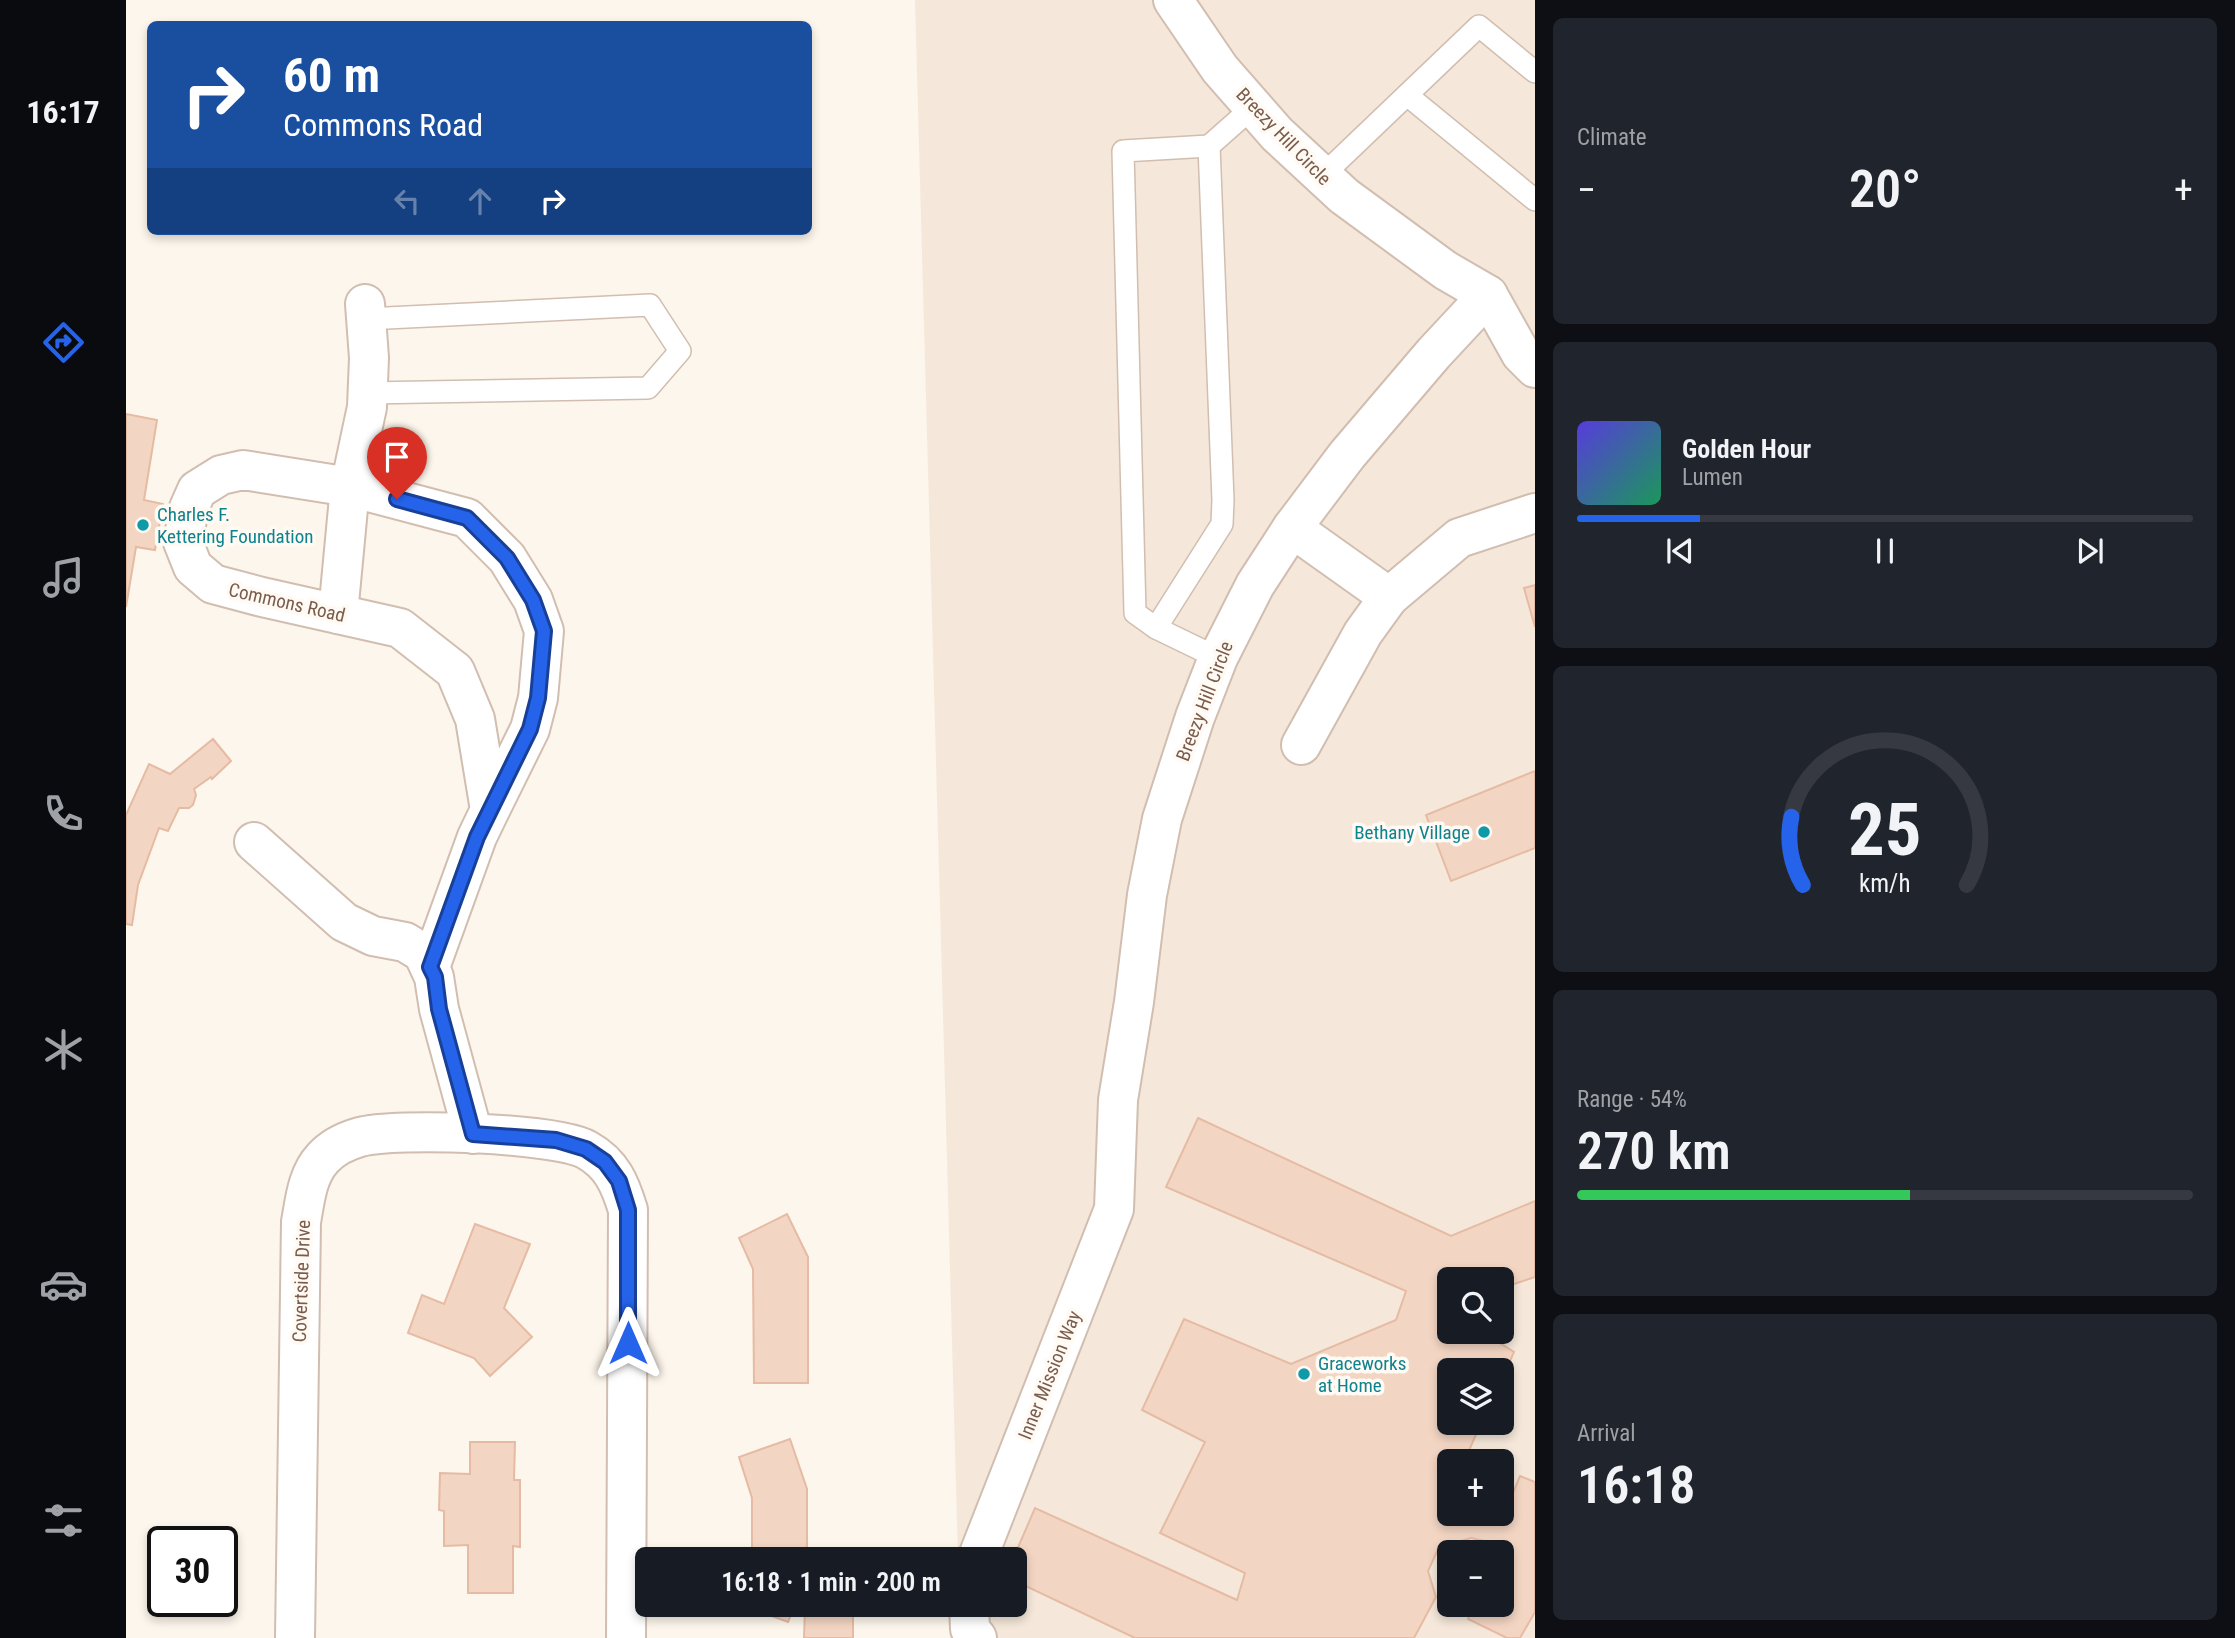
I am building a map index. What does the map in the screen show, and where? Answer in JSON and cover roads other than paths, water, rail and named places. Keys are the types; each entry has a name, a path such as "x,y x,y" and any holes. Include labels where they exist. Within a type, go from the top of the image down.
{"street":[{"name":"Breezy Hill Circle","path":"1114,1190 1118,1100 1134,1002 1147,895 1162,819 1195,717 1218,658 1255,586 1292,528 1347,455 1434,353 1488,295 1445,270 1344,196 1277,134 1220,69 1173,0"},
{"path":"1488,295 1521,354 1535,368"},
{"path":"338,614 350,487 367,407 369,358 365,312"},
{"name":"Commons Road","path":"430,967 477,837 530,729 538,698 544,631 533,600 507,558 467,518 350,487 243,470 221,475 197,490 188,508 183,542 193,567 213,584 400,628 455,671 475,719 490,810"},
{"path":"1301,745 1363,633 1389,597 1459,538 1535,513"},
{"path":"1292,528 1389,597"},
{"path":"254,842 344,922 373,936 405,942 423,953 435,977 439,1009 473,1134"},
{"name":"Covertside Drive","path":"295,1638 301,1222 308,1183 322,1158 341,1143 362,1136 388,1133 473,1134 556,1140 586,1149 605,1162 619,1181 628,1210 625,1638"},
{"name":"Inner Mission Way","path":"982,1547 1114,1209 1114,1190"},
{"path":"970,1617 970,1629 977,1638"}],"lane":[{"path":"1322,176 1479,26 1535,72"},
{"path":"1407,95 1535,200"},
{"path":"1218,658 1156,628 1136,613 1123,151 1209,146 1253,107"},
{"path":"1156,628 1222,524 1209,146"},
{"path":"365,312 650,306 680,351 648,388 368,393"}],"place":[{"name":"Charles F. Kettering Foundation","path":"143,525"},
{"name":"Bethany Village","path":"1484,832"},
{"name":"Graceworks at Home","path":"1304,1374"}]}
